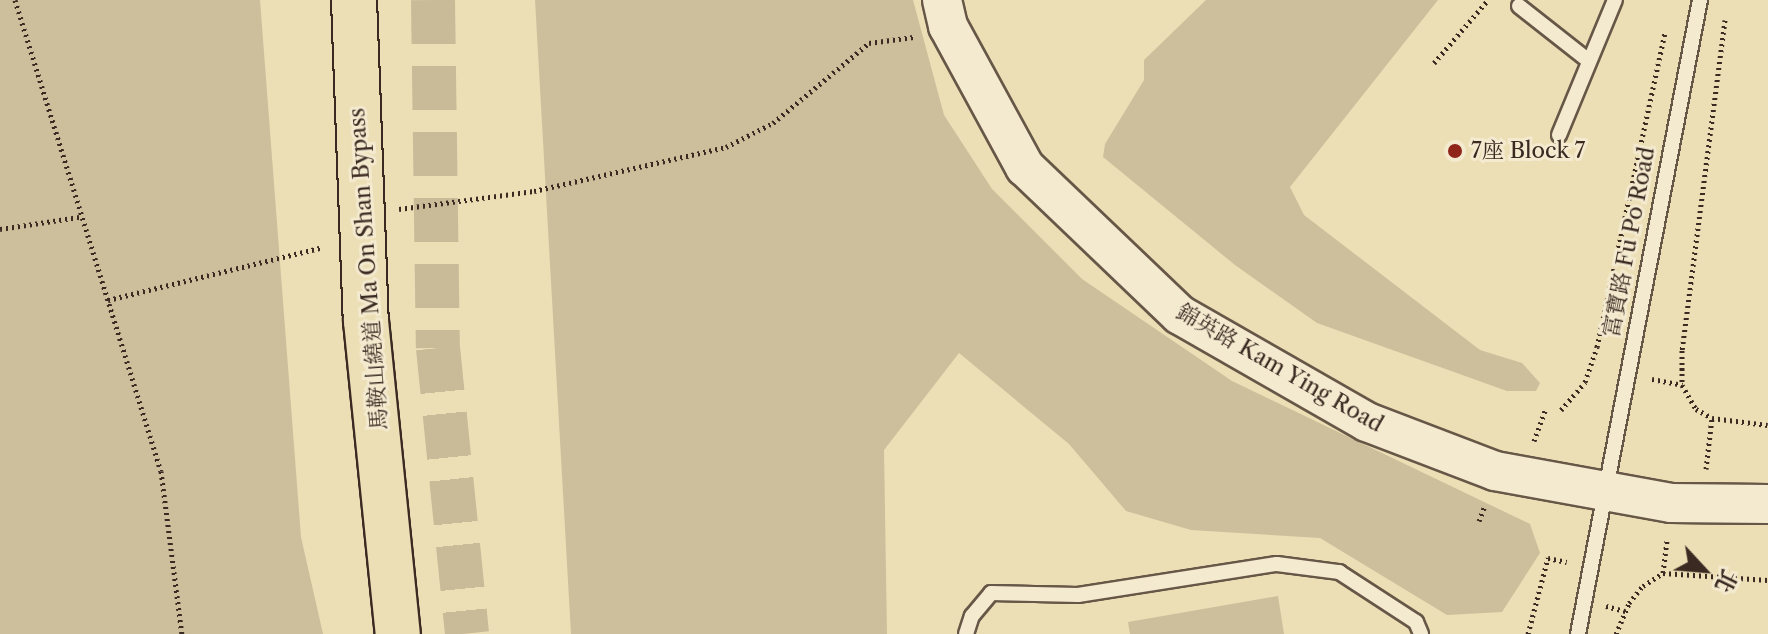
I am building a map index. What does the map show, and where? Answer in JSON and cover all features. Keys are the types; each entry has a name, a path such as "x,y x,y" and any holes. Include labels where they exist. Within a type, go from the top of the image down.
{"main road":[{"name":"馬鞍山繞道 Ma On Shan Bypass","path":"354,0 366,321 398,634"}],"street":[{"name":"錦英路 Kam Ying Road","path":"942,0 948,26 1025,167 1180,315 1367,422 1495,471 1608,494 1717,506 1768,504"}],"lane":[{"path":"1559,135 1615,0"},
{"name":"富寶路 Fu Po Road","path":"1578,634 1608,494 1631,351 1700,0"},
{"path":"1519,6 1589,61"},
{"path":"966,634 972,616 991,593 1078,595 1277,564 1339,572 1416,622 1421,634"}],"path":[{"path":"15,0 79,217 161,471 182,634"},
{"path":"1434,63 1488,0"},
{"path":"1726,15 1682,350 1682,385 1696,409 1712,418 1768,425"},
{"name":"富寶路 Fu Po Road","path":"1561,410 1585,382 1597,347 1665,30"},
{"path":"398,209 534,191 696,157 773,123 869,43 914,37"},
{"path":"0,229 79,217"},
{"path":"108,300 331,246"},
{"path":"1528,634 1548,558"},
{"path":"1616,634 1629,603 1643,586 1663,573 1768,580"}],"shaded area":[{"path":"0,0 260,0 301,537 323,634 0,634"},
{"path":"535,0 913,0 944,115 992,189 1082,279 1232,381 1530,524 1540,553 1502,612 1447,615 1320,538 1191,530 1126,511 1069,444 959,353 884,450 887,634 571,634"},
{"path":"1206,0 1438,0 1290,187 1304,215 1480,350 1522,363 1540,383 1536,391 1507,391 1317,323 1235,265 1103,157 1105,144 1144,80 1144,60"},
{"path":"1278,596 1284,634 1130,634 1128,622"}],"tunnel":[{"path":"433,0 438,348 467,634"}],"place":[{"name":"7座 Block 7","path":"1455,151"}]}
